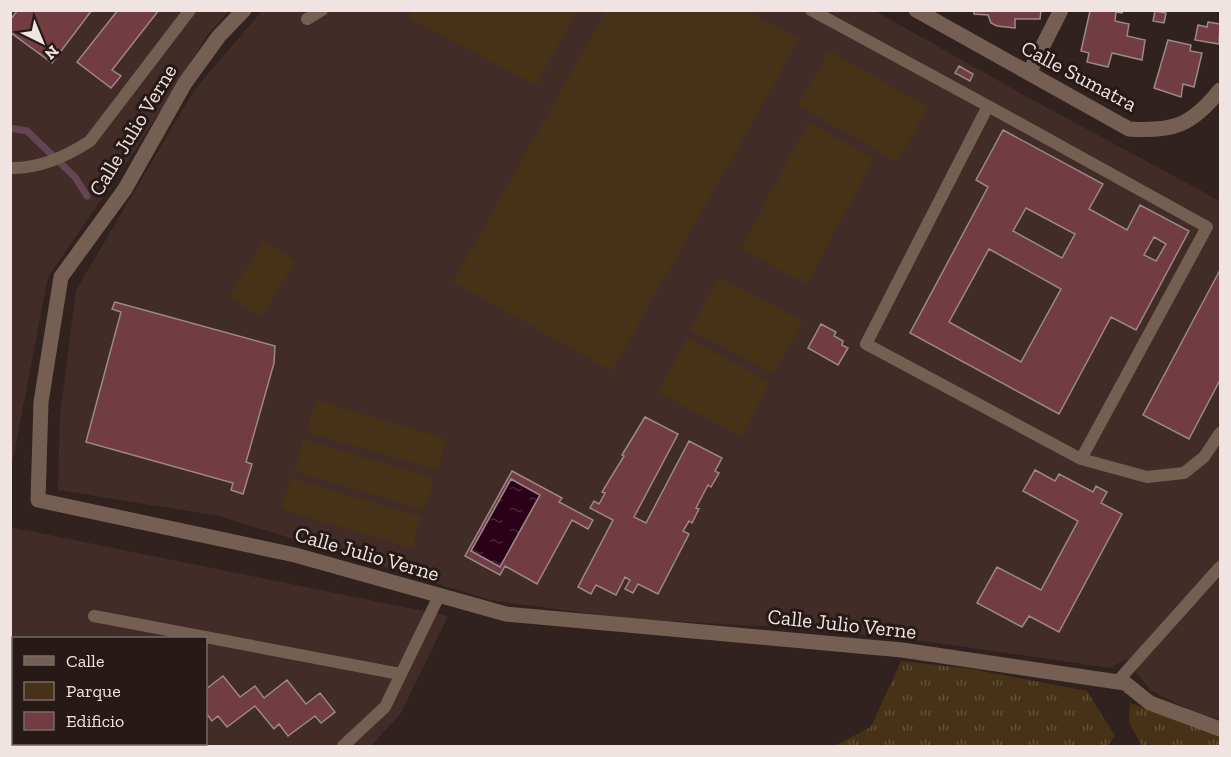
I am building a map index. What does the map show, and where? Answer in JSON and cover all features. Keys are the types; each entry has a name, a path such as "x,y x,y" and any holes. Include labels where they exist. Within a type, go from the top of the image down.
{"street":[{"name":"Calle Julio Verne","path":"244,10 219,36 185,82 124,189 61,277 41,402 38,500 295,555 506,614 902,650 1125,683 1150,702 1221,729"},
{"name":"Calle Sumatra","path":"916,10 1129,129 1157,131 1183,126 1208,105 1221,90"},
{"path":"1029,73 1061,10"}],"lane":[{"path":"16,168 70,154 90,141 190,10"},
{"path":"308,19 322,10"},
{"path":"812,10 1207,227 1081,459"},
{"path":"988,106 866,344 1081,459 1147,477 1184,473 1204,457 1221,433"},
{"path":"1118,682 1221,567"},
{"path":"344,747 385,707 439,596"},
{"path":"94,616 205,637"},
{"path":"207,637 400,674"}],"shaded area":[{"path":"11,11 229,11 209,33 136,149 48,277 11,469"},
{"path":"262,11 875,11 1031,99 1220,201 1220,719 1195,713 1150,690 1126,659 1110,668 931,642 780,627 629,619 490,600 219,516 58,490 60,415 76,290 195,89"},
{"path":"10,527 448,616 401,713 371,746 11,746"}],"green space":[{"path":"413,10 577,11 536,85 409,18"},
{"path":"606,11 749,11 799,39 612,371 453,282"},
{"path":"829,51 928,107 897,162 798,105"},
{"path":"808,122 874,158 807,284 741,249"},
{"path":"263,241 295,261 261,317 229,297"},
{"path":"719,277 803,321 774,375 690,330"},
{"path":"687,338 770,382 741,436 658,392"},
{"path":"316,400 446,439 437,470 306,432"},
{"path":"303,439 434,478 424,510 294,471"},
{"path":"291,478 421,517 412,548 281,509"},
{"path":"901,661 971,669 1087,691 1115,736 1107,746 834,746 871,727"},
{"path":"1130,703 1220,736 1220,746 1142,746 1129,722"}],"water":[{"path":"511,479 540,495 500,567 471,551"}],"building":[{"path":"18,10 92,10 52,63 10,32 10,20"},
{"path":"118,10 159,10 112,70 121,76 111,88 77,62"},
{"path":"974,10 1041,10 1040,19 1015,19 1015,28 997,26 991,23 988,15 974,14"},
{"path":"1123,10 1122,13 1116,12 1115,21 1129,24 1127,36 1145,40 1142,60 1112,53 1108,67 1087,62 1089,53 1081,51 1090,11"},
{"path":"1155,11 1166,13 1164,23 1153,21"},
{"path":"1208,22 1220,24 1219,44 1195,40 1198,25 1207,27"},
{"path":"1168,40 1191,45 1190,51 1202,53 1194,87 1183,84 1181,97 1154,88"},
{"path":"959,66 973,74 970,81 955,73"},
{"path":"1003,130 1103,184 1089,209 1127,230 1140,205 1189,231 1136,330 1111,317 1059,414 910,333 988,187 976,180","holes":["1026,208 1075,234 1062,258 1013,231","1154,237 1166,244 1156,261 1144,255","989,249 1061,289 1021,362 949,322"]},
{"path":"1220,270 1220,380 1189,439 1143,415"},
{"path":"115,302 275,346 274,363 246,462 252,464 243,494 231,490 233,483 86,442 121,312 112,309"},
{"path":"821,324 836,332 834,336 843,341 842,345 848,348 838,365 808,348"},
{"path":"645,417 678,434 634,517 646,523 689,441 722,458 715,471 719,473 711,487 708,485 696,508 699,509 692,523 689,521 683,531 689,534 658,594 638,584 633,593 625,589 630,580 625,577 616,595 596,585 591,594 578,587 613,520 590,508 594,501 599,504 605,493 602,492"},
{"path":"1035,470 1055,481 1059,474 1093,492 1096,486 1107,492 1101,503 1122,514 1059,632 1029,616 1022,627 977,603 997,567 1041,590 1078,521 1023,491"},
{"path":"512,471 562,498 559,502 593,520 588,529 572,520 537,584 505,566 500,575 465,556","holes":["511,479 540,495 500,567 471,551"]},
{"path":"223,676 240,697 255,686 264,698 287,680 306,704 320,693 335,712 321,723 315,716 288,736 279,724 274,729 255,706 227,727 218,716 212,721 207,714 207,688"}],"waterway":[{"path":"10,128 27,131 75,177 87,196"}]}
